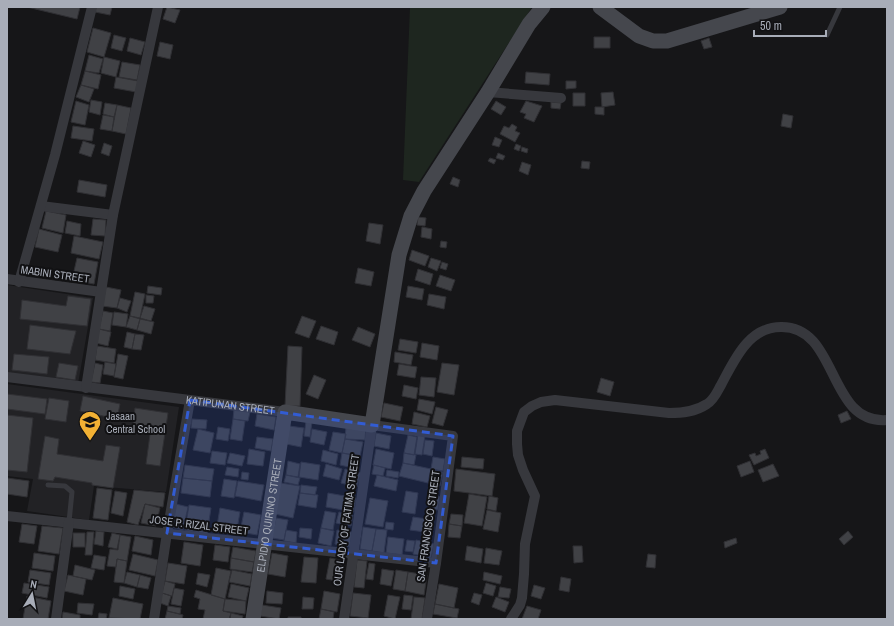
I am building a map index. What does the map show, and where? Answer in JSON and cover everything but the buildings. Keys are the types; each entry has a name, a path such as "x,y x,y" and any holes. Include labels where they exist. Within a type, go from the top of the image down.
{"street":[{"path":"19,282 42,206 92,7"},
{"path":"86,388 113,215 158,7"},
{"path":"372,425 398,262 411,216 424,191 488,92 529,24 543,7"},
{"path":"603,8 638,36 660,42 780,7"},
{"path":"488,92 561,98"},
{"path":"42,206 113,215"},
{"name":"MABINI STREET","path":"7,279 19,282 101,292"},
{"path":"511,619 520,605 522,598 525,544 535,496 518,455 517,431 524,412 532,406 541,402 555,400 669,413 683,413 697,409 706,405 713,399 738,354 746,343 767,330 781,327 792,329 804,334 813,342 824,358 847,400 859,414 869,419 878,421 887,420"},
{"name":"KATIPUNAN STREET","path":"7,377 285,412 453,436"},
{"path":"154,619 190,400"},
{"name":"ELPIDIO QUIRINO STREET","path":"253,619 285,412"},
{"name":"OUR LADY OF FATIMA STREET","path":"344,619 372,425"},
{"name":"SAN FRANCISCO STREET","path":"427,619 453,436"},
{"name":"JOSE P. RIZAL STREET","path":"7,516 436,563"},
{"path":"56,619 69,522"}],"lane":[{"path":"827,34 840,7"},
{"path":"48,485 65,486 72,492 69,522"}],"highlighted area":[{"path":"190,400 453,436 436,563 167,533"}],"shaded area":[{"path":"410,7 532,7 419,182 403,180"},
{"path":"7,285 93,298 78,384 7,373"},
{"name":"Jasaan Central School","path":"7,384 179,407 166,492 94,486 89,520 27,511 33,479 7,476"}],"place":[{"name":"Jasaan Central School","path":"90,442"}]}
